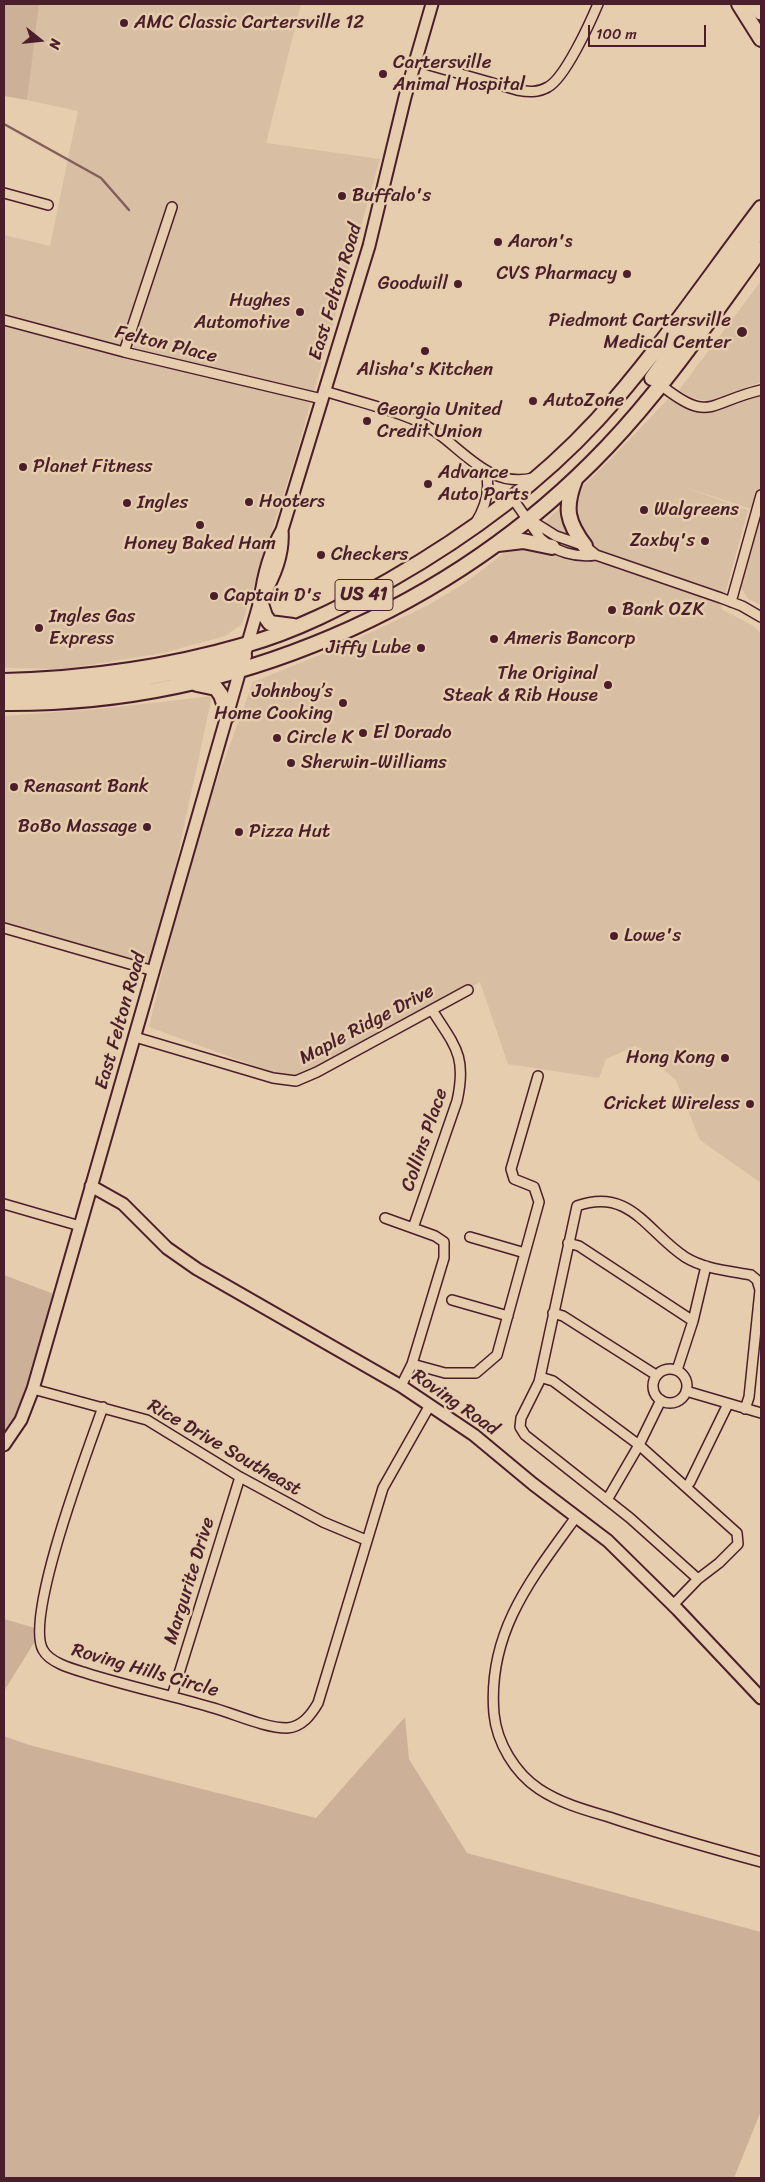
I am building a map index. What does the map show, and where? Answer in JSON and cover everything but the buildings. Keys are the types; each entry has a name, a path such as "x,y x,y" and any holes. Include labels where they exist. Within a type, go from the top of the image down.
{"highway":[{"path":"754,4 761,12"}],"main road":[{"path":"738,4 761,39"},
{"name":"US 41","path":"4,703 97,698 186,683 244,657 299,626 358,598 439,551 513,499 539,477 596,420 641,368 761,208"},
{"path":"657,382 761,228"},
{"name":"US 41","path":"4,681 108,674 244,657 323,642 372,620 434,585 495,545 529,519 576,478 618,436 657,382 761,249"},
{"path":"576,478 568,500 571,525 590,550"},
{"path":"495,545 523,541 552,548"},
{"path":"260,601 265,616 270,623 299,626"},
{"path":"4,693 112,684 244,657"},
{"path":"186,683 208,685 216,688 222,695 228,715"}],"street":[{"name":"East Felton Road","path":"4,1445 21,1420 33,1389 260,601 273,580 283,544 282,530 369,246 415,61 432,4"},
{"path":"415,61 518,90 530,92 541,90 552,84 562,73 598,4"},
{"path":"4,193 48,205"},
{"path":"124,352 172,207"},
{"name":"Felton Place","path":"4,320 124,352 323,395 418,421 486,472 505,479 523,480 539,477"},
{"path":"641,368 682,402 706,408 720,405 761,390"},
{"path":"472,529 484,506 487,494 486,472"},
{"path":"730,602 761,495"},
{"path":"513,499 529,519 541,539 552,548 582,558 590,550"},
{"path":"529,519 556,536 730,602 761,617"},
{"path":"4,928 154,971"},
{"name":"Maple Ridge Drive","path":"135,1037 273,1078 296,1081 347,1057 468,990"},
{"name":"Collins Place","path":"413,1228 457,1101 462,1080 458,1051 432,1010"},
{"path":"412,1364 445,1374 476,1373 497,1355 539,1202 534,1187 514,1179 511,1169 538,1076"},
{"name":"Roving Road","path":"92,1186 122,1204 167,1248 197,1269 401,1386 474,1435 608,1542 673,1605 761,1698"},
{"path":"698,1579 607,1500 525,1435 520,1427 521,1418 540,1377 576,1206 588,1202 603,1201 624,1207 638,1215 668,1244 686,1257 706,1266 751,1275 757,1280 760,1290 748,1410"},
{"path":"4,1204 80,1226"},
{"path":"385,1218 435,1236 444,1242 444,1258 412,1364 401,1386"},
{"path":"470,1237 525,1253"},
{"path":"568,1243 579,1246 693,1320"},
{"path":"677,1370 693,1320 706,1266"},
{"path":"452,1300 508,1316"},
{"path":"553,1314 563,1316 656,1375"},
{"path":"666,1369 677,1370 687,1383 682,1399 671,1403 661,1400 656,1396 653,1386 656,1375 666,1369"},
{"path":"540,1377 553,1381 639,1445 737,1533 738,1544 719,1563 698,1579 673,1605"},
{"name":"Rice Drive Southeast","path":"33,1389 147,1420 240,1477 323,1522 366,1540"},
{"path":"686,1391 761,1413"},
{"path":"607,1500 639,1445 661,1400"},
{"path":"686,1487 728,1404"},
{"name":"Roving Hills Circle","path":"103,1407 62,1524 39,1619 39,1640 47,1655 62,1664 93,1675 276,1726 292,1727 300,1724 313,1711 322,1691 383,1488 430,1405"},
{"path":"748,1410 761,1419"},
{"name":"Margurite Drive","path":"172,1696 240,1477"},
{"path":"576,1517 527,1587 502,1638 494,1670 493,1703 497,1732 503,1746 521,1772 535,1786 555,1798 644,1829 761,1862"}],"shaded area":[{"path":"4,4 39,4 27,100 4,96"},
{"path":"35,4 301,4 266,143 380,159 295,458 242,624 225,636 163,653 64,669 4,668 4,235 50,246 78,111 27,100"},
{"name":"Piedmont Cartersville Medical Center","path":"761,281 761,382 710,401 691,398 679,390"},
{"path":"761,396 761,512 681,486 748,510 721,609 752,625 761,633 761,1183 700,1140 676,1080 635,1046 606,1059 599,1078 508,1064 480,982 432,1010 296,1081 149,1027 171,929 215,785 253,682 342,646 427,606 465,583 547,520 611,459 668,399 695,411 707,413"},
{"path":"761,517 761,605 748,599 741,588"},
{"path":"212,696 163,924 148,962 4,927 4,716 100,709"},
{"path":"4,1275 59,1296 33,1389 4,1443"},
{"path":"4,1619 42,1630 4,1691"},
{"path":"405,1717 409,1759 467,1853 761,1932 761,2111 734,2178 4,2178 4,1736 29,1745 316,1818"}],"waterway":[{"path":"4,124 101,178 129,210"}],"place":[{"name":"AMC Classic Cartersville 12","path":"124,23"},
{"name":"Cartersville Animal Hospital","path":"383,74"},
{"name":"Buffalo's","path":"342,196"},
{"name":"Aaron's","path":"498,242"},
{"name":"CVS Pharmacy","path":"627,274"},
{"name":"Goodwill","path":"458,284"},
{"name":"Hughes Automotive","path":"300,312"},
{"name":"Piedmont Cartersville Medical Center","path":"742,332"},
{"name":"Alisha's Kitchen","path":"425,351"},
{"name":"AutoZone","path":"533,401"},
{"name":"Georgia United Credit Union","path":"367,421"},
{"name":"Planet Fitness","path":"23,467"},
{"name":"Advance Auto Parts","path":"428,484"},
{"name":"Hooters","path":"249,502"},
{"name":"Ingles","path":"127,503"},
{"name":"Walgreens","path":"644,510"},
{"name":"Honey Baked Ham","path":"200,525"},
{"name":"Zaxby's","path":"705,541"},
{"name":"Checkers","path":"321,555"},
{"name":"Captain D's","path":"214,596"},
{"name":"Bank OZK","path":"612,610"},
{"name":"Ingles Gas Express","path":"39,628"},
{"name":"Ameris Bancorp","path":"494,639"},
{"name":"Jiffy Lube","path":"421,648"},
{"name":"The Original Steak & Rib House","path":"608,685"},
{"name":"Johnboy’s Home Cooking","path":"343,703"},
{"name":"El Dorado","path":"363,733"},
{"name":"Circle K","path":"277,738"},
{"name":"Sherwin-Williams","path":"291,763"},
{"name":"Renasant Bank","path":"14,787"},
{"name":"BoBo Massage","path":"147,827"},
{"name":"Pizza Hut","path":"239,832"},
{"name":"Lowe's","path":"614,936"},
{"name":"Hong Kong","path":"725,1058"},
{"name":"Cricket Wireless","path":"750,1104"}]}
